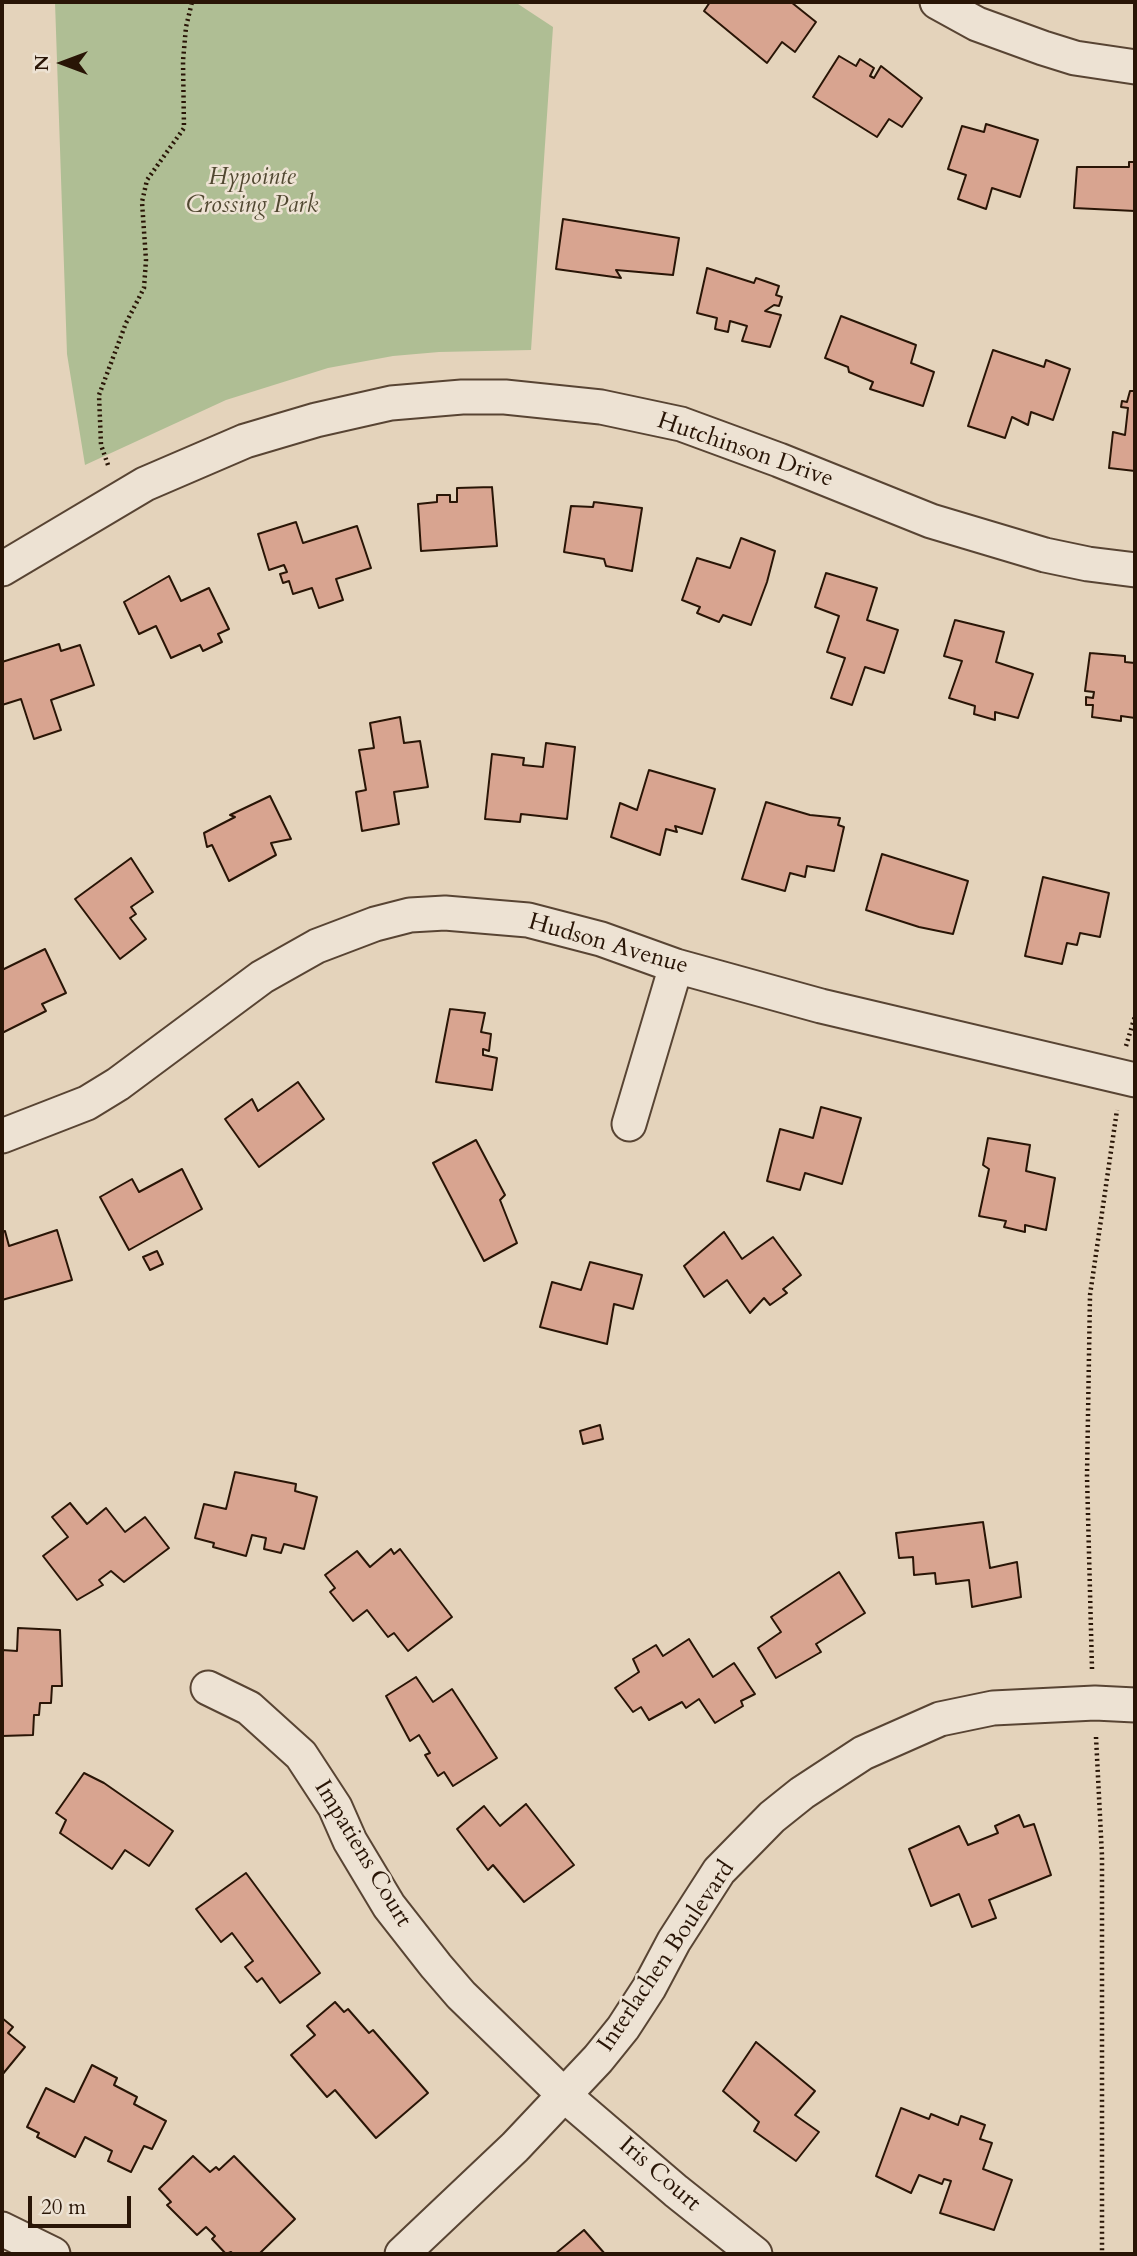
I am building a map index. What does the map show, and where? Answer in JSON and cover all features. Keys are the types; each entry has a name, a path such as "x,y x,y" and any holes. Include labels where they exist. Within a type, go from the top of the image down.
{"street":[{"path":"937,2 977,23 1075,58 1135,67"},
{"name":"Hutchinson Drive","path":"2,569 145,484 245,441 316,420 391,404 462,397 505,397 601,407 681,424 931,521 1045,555 1135,570"},
{"name":"Hudson Avenue","path":"2,1136 87,1102 118,1084 262,977 317,946 375,924 410,915 445,913 528,920 601,940 676,966 821,1006 1129,1079"},
{"path":"629,1124 676,966"},
{"name":"Impatiens Court","path":"208,1688 249,1708 301,1755 335,1807 350,1841 389,1906 412,1937 461,1995 565,2095"},
{"name":"Interlachen Boulevard","path":"402,2254 463,2199 565,2095 623,2028 649,1988 697,1902 719,1871 772,1817 802,1793 863,1753 940,1719 993,1708 1095,1703 1135,1705"},
{"name":"Iris Court","path":"565,2095 676,2191 755,2254"},
{"path":"2,2229 53,2254"}],"path":[{"path":"108,465 101,445 99,395 126,323 144,288 146,260 142,202 147,180 184,128 183,61 186,27 192,2"},
{"path":"1102,2254 1102,1856 1090,1654 1087,1475 1089,1322 1114,1121 1129,1079 1126,1044 1135,1016"}],"green space":[{"name":"Hypointe Crossing Park","path":"55,2 515,2 553,27 531,350 393,356 328,368 226,400 85,465 67,354"}],"building":[{"path":"710,2 791,2 816,22 795,52 782,42 767,63 704,11"},
{"path":"839,56 856,66 860,59 874,68 870,76 874,78 881,66 922,98 902,127 889,119 877,137 813,97"},
{"path":"986,124 1038,140 1020,197 992,188 986,209 958,199 966,175 948,169 962,126 984,132"},
{"path":"1129,162 1135,162 1135,211 1074,208 1077,167 1129,167"},
{"path":"563,219 679,238 673,275 616,270 621,278 556,269"},
{"path":"707,268 754,283 756,278 779,286 776,295 782,297 779,306 774,305 765,311 781,315 770,347 742,341 747,326 730,321 728,332 715,329 717,318 697,313"},
{"path":"841,316 916,345 911,363 934,372 923,406 870,389 873,382 849,372 848,367 825,358"},
{"path":"993,350 1044,367 1046,360 1070,369 1053,420 1031,412 1028,425 1012,417 1005,438 968,426"},
{"path":"1130,391 1135,391 1135,471 1109,468 1113,432 1125,435 1128,408 1121,407 1122,401 1127,402"},
{"path":"492,487 497,546 421,551 418,504 437,502 437,495 450,495 450,502 457,502 457,488"},
{"path":"594,502 642,508 632,571 606,566 604,559 564,552 571,506 593,507"},
{"path":"296,522 303,543 357,526 371,568 336,579 343,600 319,608 312,588 293,594 289,581 283,583 280,574 287,572 284,565 269,570 258,534"},
{"path":"741,538 775,551 751,625 723,615 719,622 697,613 700,607 682,600 697,558 730,568"},
{"path":"826,573 877,588 867,620 898,630 884,673 865,667 852,705 831,698 845,658 827,652 839,616 815,607"},
{"path":"169,576 181,601 209,588 229,629 218,634 222,642 203,651 200,645 171,658 156,626 139,634 124,602"},
{"path":"955,620 1004,632 996,662 1033,674 1018,718 995,712 995,720 974,714 975,706 949,698 962,661 944,656"},
{"path":"59,644 61,651 80,645 94,685 51,700 61,730 34,739 21,699 2,705 2,662"},
{"path":"1090,653 1125,656 1125,662 1135,663 1135,718 1121,716 1121,721 1092,717 1093,705 1086,705 1086,697 1093,698 1094,692 1085,691"},
{"path":"400,717 404,743 420,741 428,787 394,792 399,824 362,831 356,792 366,790 359,750 374,748 370,723"},
{"path":"546,743 575,747 567,819 521,814 520,822 485,819 492,754 524,758 523,765 543,767"},
{"path":"649,770 715,789 702,834 675,826 677,832 666,829 660,855 611,837 620,803 637,810"},
{"path":"270,796 291,839 271,843 276,855 229,881 212,845 207,847 204,833 235,817 230,815"},
{"path":"766,802 810,815 840,818 838,825 844,827 834,871 807,866 805,877 790,873 785,891 742,879"},
{"path":"882,854 968,881 953,934 919,927 866,910"},
{"path":"131,858 153,892 131,907 136,914 130,918 146,939 120,959 75,899"},
{"path":"1043,877 1109,893 1100,937 1080,933 1077,945 1067,943 1062,964 1025,956"},
{"path":"45,949 66,993 42,1004 46,1011 2,1033 2,970"},
{"path":"450,1009 485,1013 481,1032 491,1034 489,1051 483,1049 483,1055 497,1058 492,1090 436,1082"},
{"path":"298,1082 324,1119 259,1167 225,1119 252,1099 258,1111"},
{"path":"821,1107 861,1118 842,1184 805,1173 800,1190 767,1181 780,1129 813,1138"},
{"path":"988,1138 1030,1145 1026,1171 1055,1178 1046,1230 1025,1225 1025,1232 1004,1227 1006,1221 979,1216 989,1169 983,1165"},
{"path":"476,1140 505,1195 500,1200 517,1243 484,1261 433,1163"},
{"path":"182,1169 202,1209 129,1250 100,1197 132,1179 139,1192"},
{"path":"57,1230 72,1280 2,1300 2,1232 5,1231 9,1246"},
{"path":"724,1232 742,1259 773,1237 801,1275 783,1289 787,1293 770,1305 764,1298 750,1313 727,1280 704,1297 684,1266"},
{"path":"157,1251 163,1264 150,1270 143,1257"},
{"path":"590,1262 642,1275 633,1309 614,1304 607,1344 540,1327 552,1282 581,1290"},
{"path":"600,1425 603,1439 583,1444 580,1431"},
{"path":"235,1472 296,1484 295,1491 317,1497 304,1549 284,1544 281,1553 264,1549 266,1538 252,1535 246,1556 213,1547 214,1543 195,1538 204,1504 226,1509"},
{"path":"70,1503 87,1524 106,1508 125,1532 145,1517 169,1548 124,1582 111,1571 99,1580 103,1585 77,1600 43,1556 68,1537 52,1517"},
{"path":"983,1522 990,1568 1017,1562 1021,1597 972,1607 969,1580 936,1584 935,1573 914,1575 913,1557 899,1558 896,1533"},
{"path":"391,1549 394,1554 400,1549 452,1617 408,1651 394,1633 388,1637 367,1610 353,1621 330,1592 335,1588 325,1575 357,1551 370,1567"},
{"path":"839,1572 865,1613 816,1644 821,1652 776,1678 758,1648 781,1632 771,1617"},
{"path":"18,1628 60,1630 62,1686 52,1686 51,1703 40,1703 39,1715 34,1715 33,1735 2,1736 2,1650 17,1651"},
{"path":"689,1639 713,1677 734,1663 755,1694 741,1701 743,1706 715,1723 699,1699 686,1708 682,1702 649,1720 641,1707 633,1712 615,1688 639,1672 633,1659 656,1645 663,1656"},
{"path":"416,1677 433,1702 452,1689 497,1758 453,1786 444,1772 438,1776 425,1755 430,1753 419,1735 410,1741 386,1696"},
{"path":"84,1773 104,1783 173,1831 149,1866 125,1850 112,1869 60,1833 66,1820 56,1813"},
{"path":"526,1804 574,1865 524,1902 493,1865 488,1870 457,1829 484,1806 500,1826"},
{"path":"1019,1815 1024,1827 1034,1824 1051,1875 989,1900 996,1918 972,1927 959,1894 931,1906 909,1849 959,1826 968,1845 998,1833 995,1826"},
{"path":"246,1873 320,1973 280,2003 262,1978 257,1982 245,1967 253,1961 232,1933 221,1942 196,1909"},
{"path":"335,2002 344,2012 348,2009 369,2033 373,2030 428,2093 376,2138 335,2090 327,2097 291,2055 315,2035 307,2026"},
{"path":"2,2018 13,2027 8,2033 25,2047 2,2075"},
{"path":"756,2042 815,2091 795,2115 819,2132 796,2161 754,2131 759,2122 723,2091"},
{"path":"92,2065 117,2078 114,2085 137,2097 134,2104 166,2121 152,2149 144,2146 131,2172 108,2161 112,2151 85,2137 75,2157 37,2137 39,2133 27,2127 46,2088 74,2102"},
{"path":"901,2108 929,2119 931,2114 958,2125 961,2116 985,2125 980,2139 992,2143 983,2169 1012,2180 994,2230 940,2213 951,2181 944,2179 942,2184 919,2175 911,2193 876,2176"},
{"path":"193,2156 210,2172 216,2167 219,2170 234,2156 295,2219 259,2254 226,2254 212,2239 215,2236 206,2227 197,2235 167,2205 171,2202 159,2189"},
{"path":"584,2230 605,2254 555,2254"}]}
